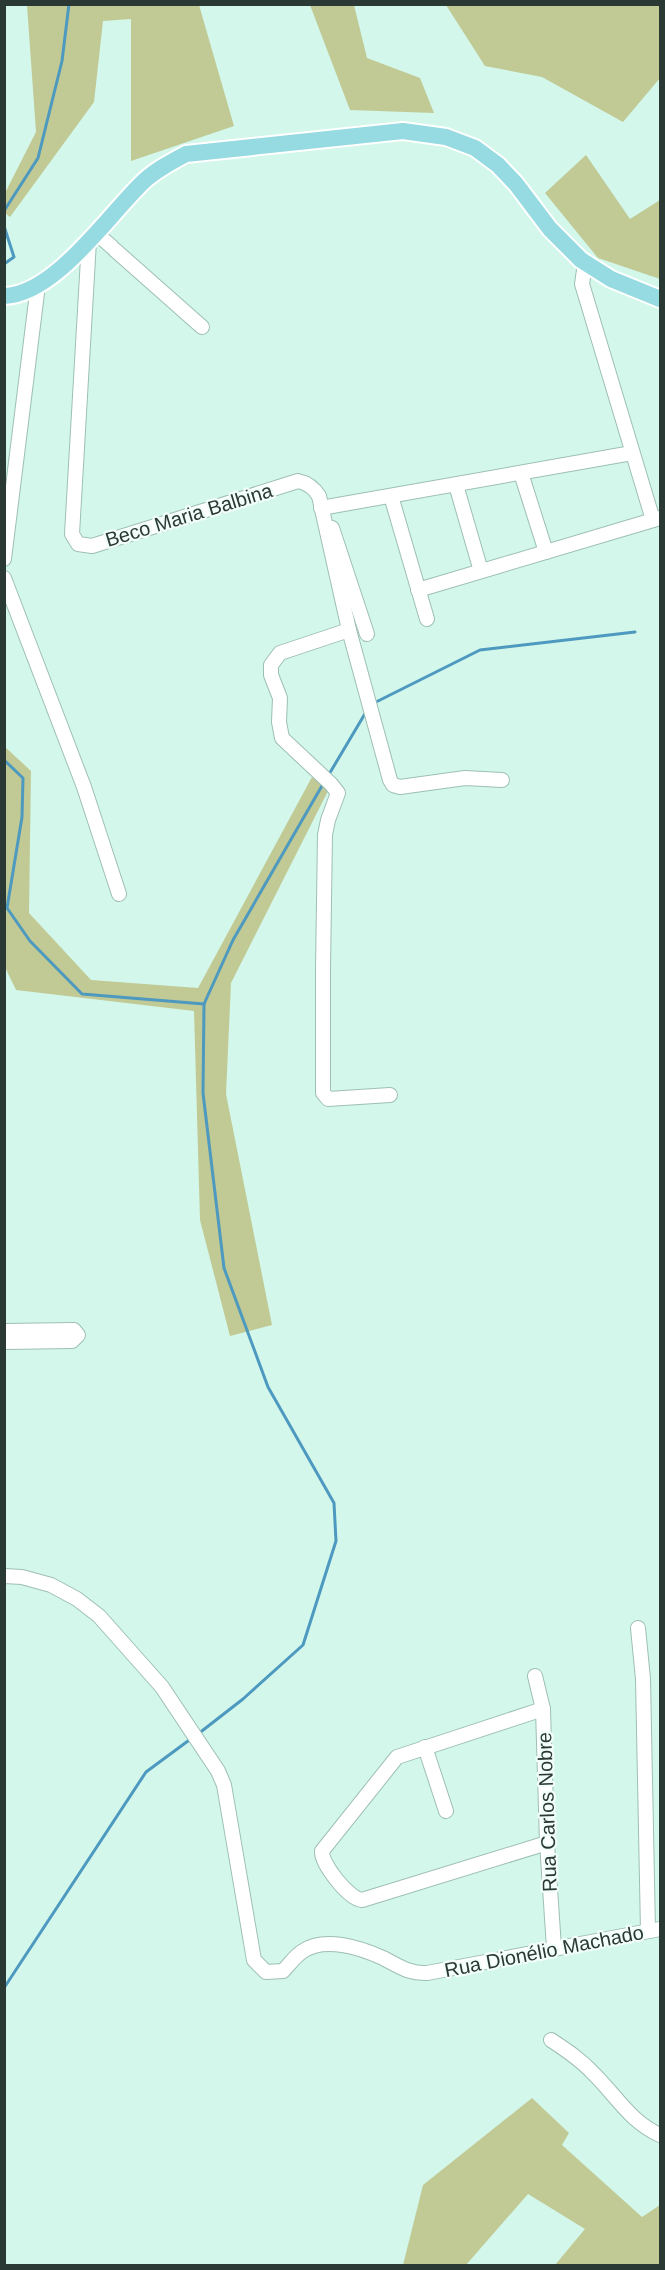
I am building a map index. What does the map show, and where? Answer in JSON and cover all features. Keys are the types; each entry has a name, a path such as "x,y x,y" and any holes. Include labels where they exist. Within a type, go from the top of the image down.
{"main road":[{"path":"4,296 38,285 66,263 93,237 144,181 164,165 186,154 403,131 446,137 475,148 504,171 550,229 585,263 611,279 660,299"}],"street":[{"path":"93,237 113,248 202,327"},
{"name":"Beco Maria Balbina","path":"93,237 72,534 78,544 92,546 304,482 315,490 323,508 349,630 393,785 400,787 465,778 502,780"},
{"path":"418,590 657,519 633,453 582,284 585,263"},
{"path":"4,559 38,285"},
{"path":"367,634 323,508 633,453"},
{"path":"521,473 546,552"},
{"path":"456,485 481,571"},
{"path":"391,495 426,619"},
{"path":"4,578 84,787 119,894"},
{"path":"349,630 280,653 272,665 271,675 280,698 279,722 282,738 288,746 331,783 338,793 328,820 326,836 322,968 323,1093 328,1100 390,1095"},
{"path":"4,1331 74,1330 78,1335 72,1341 4,1342"},
{"name":"Rua Dionélio Machado","path":"4,1576 22,1577 51,1585 77,1599 99,1616 162,1687 222,1778 251,1948 257,1965 266,1972 283,1971 303,1951 330,1944 352,1947 370,1953 407,1971 427,1973 654,1930"},
{"path":"638,1628 643,1679 654,1930"},
{"name":"Rua Carlos Nobre","path":"535,1676 543,1708 547,1843 554,1948"},
{"path":"543,1708 397,1757 322,1851 322,1858 350,1895 362,1900 547,1843"},
{"path":"425,1747 446,1811"},
{"path":"551,2040 585,2065 633,2119 660,2135"}],"green space":[{"path":"27,5 199,5 234,126 131,161 131,19 103,21 94,102 10,217 5,213 5,193 36,132"},
{"path":"310,5 354,5 367,58 420,78 434,113 350,110"},
{"path":"446,5 660,5 660,78 623,122 542,77 485,66"},
{"path":"586,155 630,219 660,200 660,279 598,258 545,193"},
{"path":"4,746 31,771 29,913 91,980 198,988 312,777 329,789 231,983 226,1094 272,1325 230,1336 200,1220 194,1011 16,990 4,965"},
{"path":"532,2098 569,2133 562,2145 642,2217 660,2205 660,2265 555,2265 585,2229 528,2194 466,2265 403,2265 423,2185"}],"waterway":[{"path":"4,211 38,158 62,61 69,4"},
{"path":"4,226 14,257 4,264"},
{"path":"376,702 480,650 635,632"},
{"path":"328,776 366,712"},
{"path":"4,760 23,778 22,817 7,908 30,941 82,994 204,1004"},
{"path":"198,1734 243,1699 303,1645 336,1541 334,1503 268,1387 224,1268 203,1093 204,1004 233,940 323,784"},
{"path":"4,1988 146,1772 192,1738"}]}
